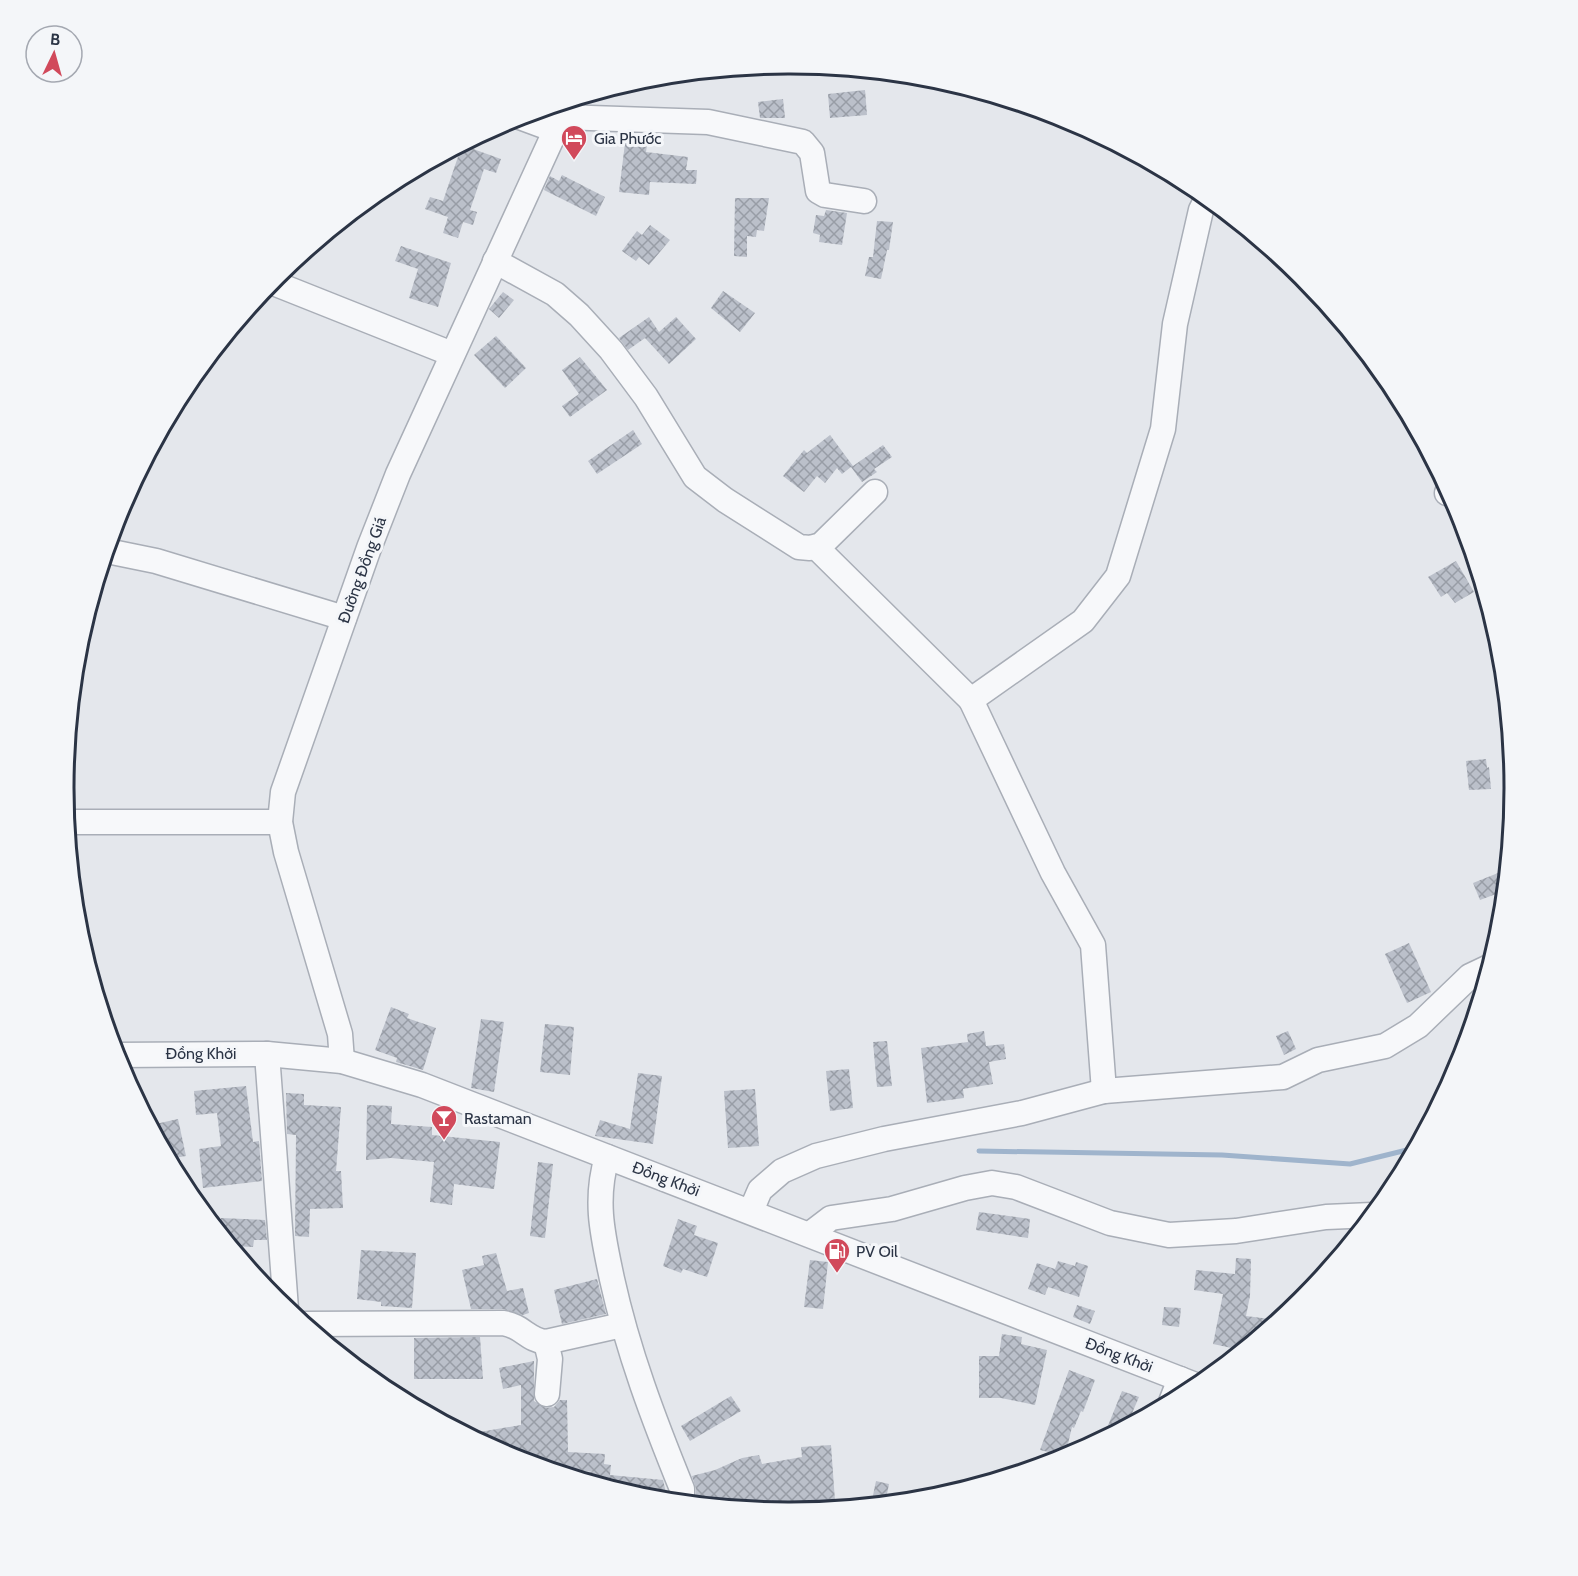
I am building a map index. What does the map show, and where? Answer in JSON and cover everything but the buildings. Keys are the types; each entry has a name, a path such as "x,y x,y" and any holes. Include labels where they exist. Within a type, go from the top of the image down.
{"street":[{"path":"546,116 708,122 803,142 812,153 818,191 825,195 864,201"},
{"name":"Đường Đồng Giá","path":"342,1061 340,1034 311,942 280,822 283,792 394,485 562,116"},
{"path":"971,700 1083,621 1118,576 1163,429 1175,324 1203,206"},
{"path":"495,261 555,294 579,315 636,382 695,477 725,500 799,547 816,548 971,700 1043,853 1093,945 1104,1091"},
{"path":"281,286 452,354"},
{"path":"816,548 874,492"},
{"path":"114,552 156,561 344,618"},
{"path":"75,822 280,822"},
{"path":"751,1211 760,1190 782,1171 816,1156 884,1139 1023,1113 1104,1091 1283,1077 1318,1059 1385,1046 1418,1026 1447,995 1470,976 1479,972"},
{"path":"267,1054 285,1294"},
{"name":"Đồng Khởi","path":"127,1055 267,1054 342,1061 422,1085 1187,1381"},
{"path":"607,1157 601,1177 600,1228 622,1325 647,1402 682,1494"},
{"path":"810,1234 831,1218 892,1209 964,1188 992,1183 1016,1187 1066,1209 1110,1223 1169,1235 1236,1231 1326,1217 1361,1215"},
{"path":"317,1324 503,1323 515,1324 537,1342 622,1325"},
{"path":"546,1342 550,1359 547,1394"}],"waterway":[{"path":"979,1151 1222,1155 1350,1164 1405,1151"}],"place":[{"name":"Gia Phước","path":"574,161"},
{"name":"Rastaman","path":"444,1141"},
{"name":"PV Oil","path":"837,1274"}]}
